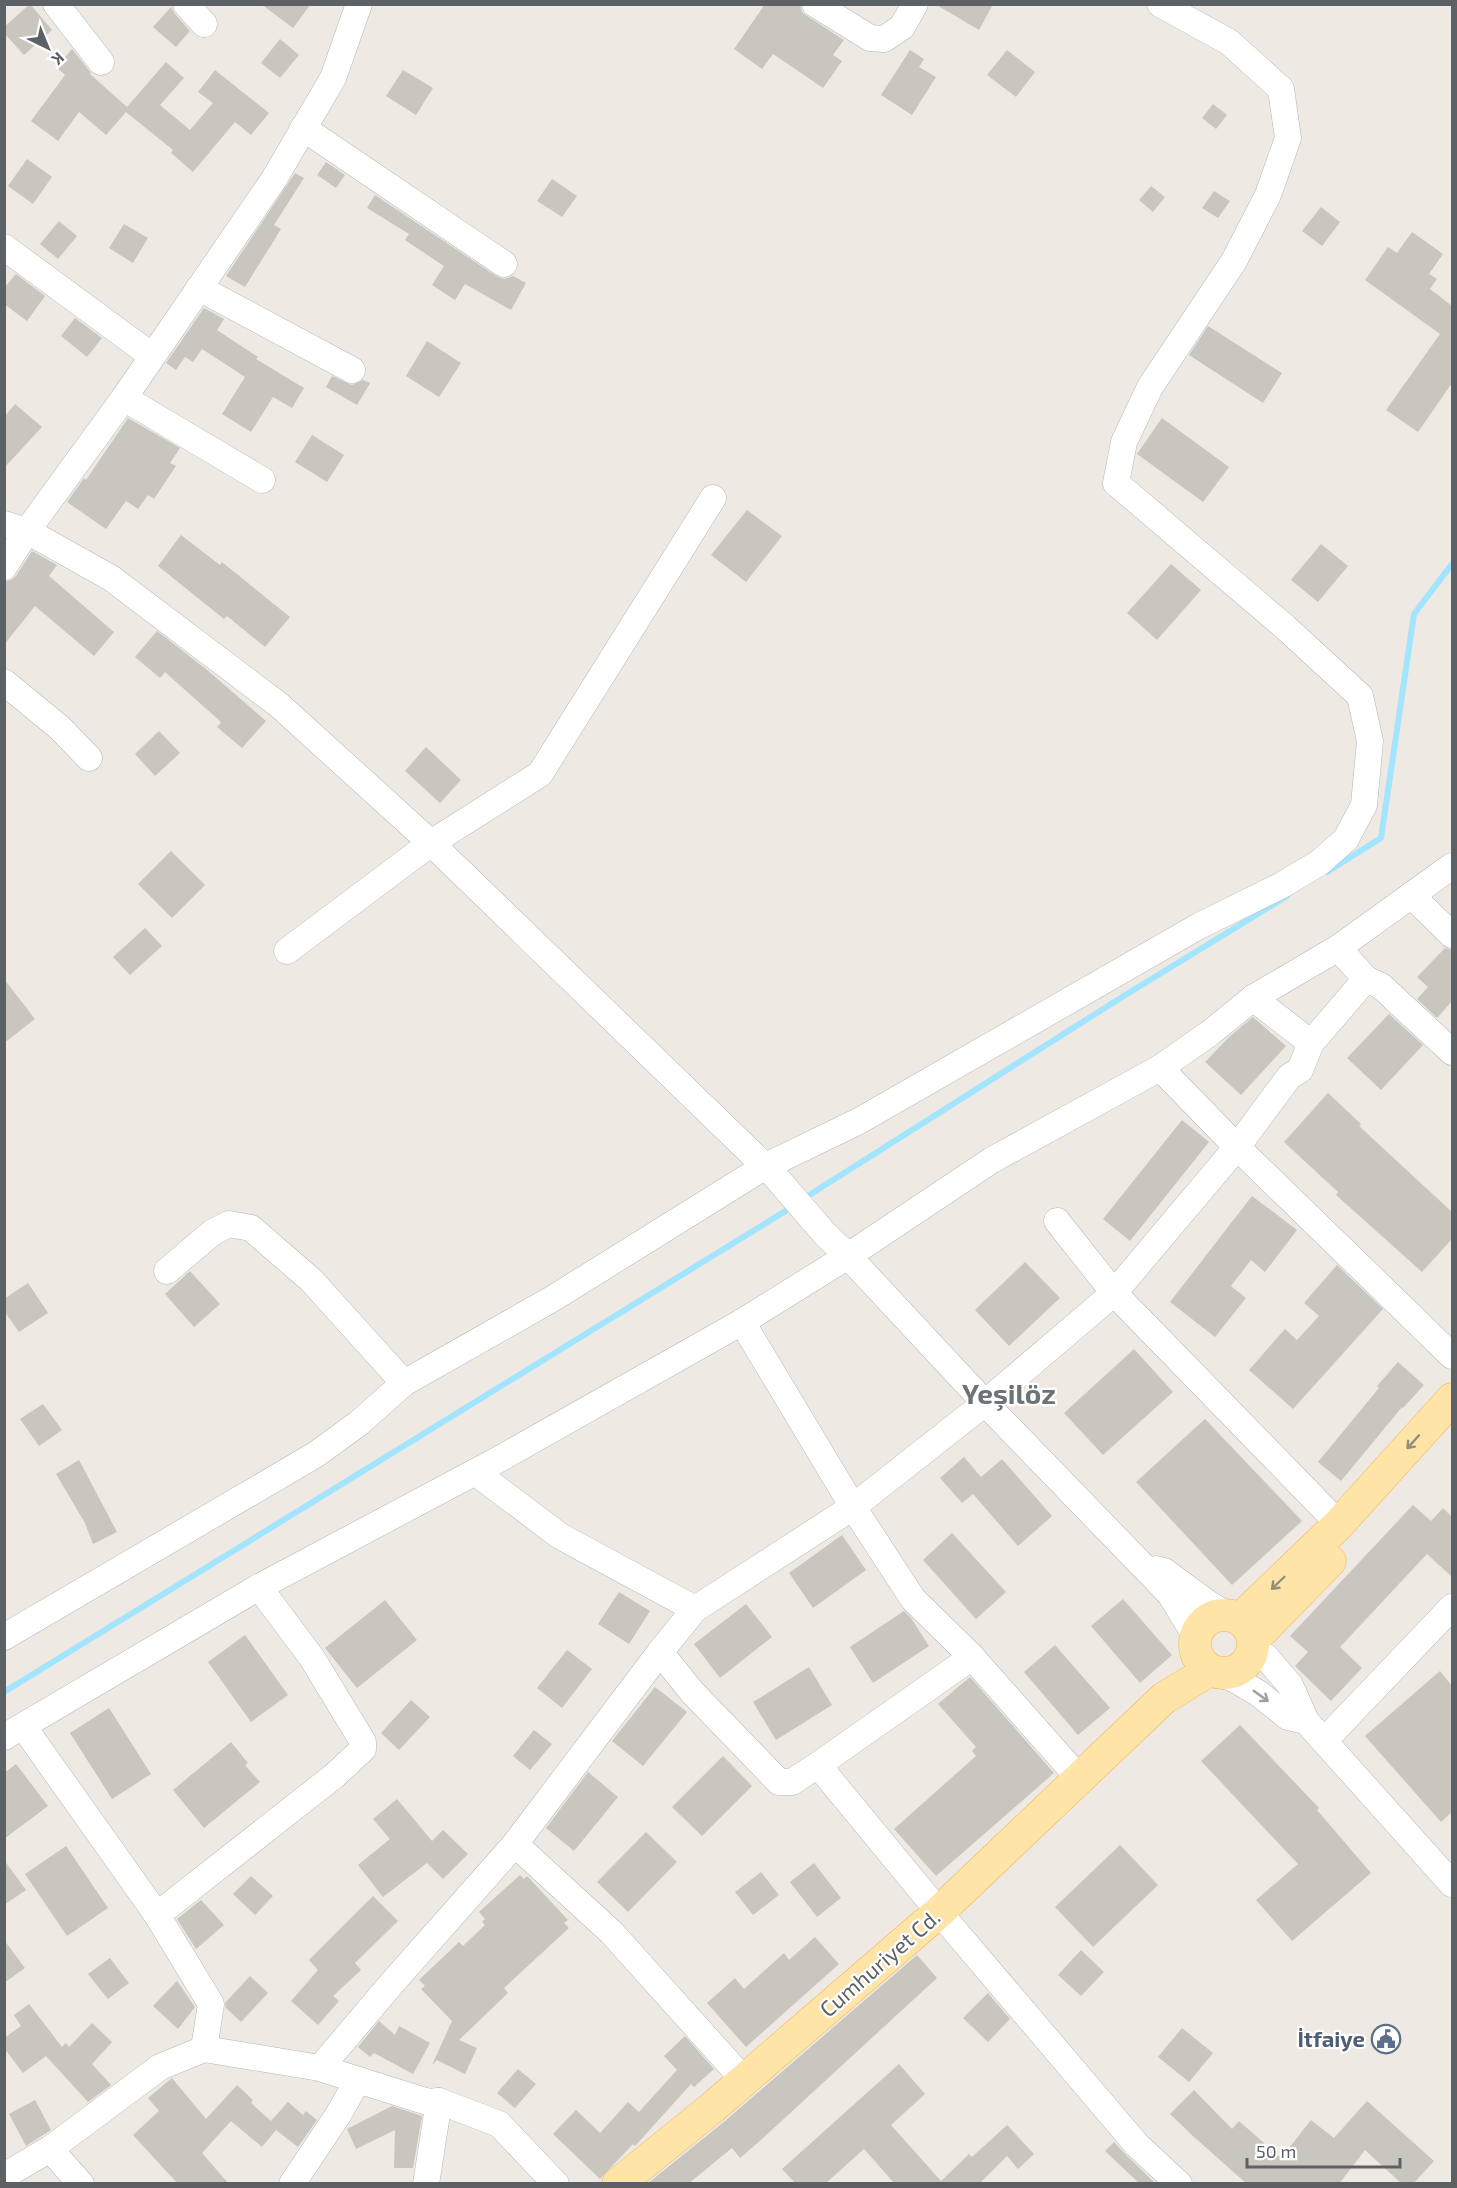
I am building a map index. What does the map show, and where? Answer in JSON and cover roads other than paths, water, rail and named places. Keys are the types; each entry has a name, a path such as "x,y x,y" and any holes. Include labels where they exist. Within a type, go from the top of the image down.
{"main road":[{"path":"1244,1630 1452,1399"},
{"path":"1244,1630 1452,1431"},
{"name":"Cumhuriyet Cd.","path":"618,2184 744,2080 939,1912 1131,1731 1156,1689 1204,1656 1197,1631 1204,1621 1216,1616 1244,1630"},
{"path":"1204,1656 1223,1673 1239,1669 1251,1656 1244,1630"}],"street":[{"path":"56,4 101,62"},
{"path":"186,4 204,24"},
{"path":"4,567 16,527 124,398 274,179 333,78 359,4"},
{"path":"814,4 870,38 885,39 902,27 915,4"},
{"path":"4,1637 315,1455 359,1423 404,1383 1199,926 1282,885 1319,863 1346,839 1364,805 1370,741 1360,696 1286,627 1116,483 1124,442 1150,387 1234,261 1268,195 1288,138 1281,89 1229,42 1160,4"},
{"path":"303,128 504,264"},
{"path":"4,247 152,356"},
{"path":"199,288 352,370"},
{"path":"124,398 262,480"},
{"path":"287,951 431,843 540,774 713,498"},
{"path":"16,527 111,578 279,705 431,843 769,1172 985,1403 1170,1594 1204,1656 1288,1717 1306,1721"},
{"path":"4,682 60,728 89,758"},
{"path":"204,2049 211,2004 157,1915 14,1732 259,1587 475,1472 742,1322 848,1256 992,1160 1160,1068 1210,1033 1253,998 1338,948 1452,866"},
{"path":"1411,895 1452,935"},
{"path":"1338,948 1366,979 1381,986 1452,1052"},
{"path":"320,2068 515,1844 695,1609 853,1507 985,1403 1114,1293 1237,1147 1289,1077 1300,1070 1311,1043 1366,979"},
{"path":"1253,998 1311,1043"},
{"path":"1160,1068 1237,1147 1452,1356"},
{"path":"1057,1221 1114,1293 1339,1524"},
{"path":"167,1271 213,1232 229,1224 251,1228 311,1280 404,1383"},
{"path":"742,1322 853,1507 913,1599 972,1657 1079,1778"},
{"path":"475,1472 560,1536 695,1609"},
{"path":"1144,1567 1164,1571 1244,1630 1290,1685 1306,1721 1452,1884"},
{"path":"157,1915 317,1790 363,1749 363,1742 312,1658 259,1587"},
{"path":"1324,1741 1452,1607"},
{"path":"660,1652 692,1692 778,1782 792,1782 972,1657"},
{"path":"818,1765 939,1912 1137,2145 1179,2184"},
{"path":"515,1844 612,1933 744,2080"},
{"path":"4,2176 50,2149 160,2067 204,2049 320,2068 429,2102 440,2101 499,2124 556,2184"},
{"path":"292,2184 338,2115 358,2080"},
{"path":"426,2184 440,2101"},
{"path":"50,2149 81,2184"}],"waterway":[{"path":"1327,872 1381,838 1414,614 1452,564"},
{"path":"803,1199 1122,997 1287,896"},
{"path":"4,1692 792,1207"}],"place":[{"name":"İtfaiye","path":"1386,2039"}],"district":[{"name":"Yeşilöz","path":"1009,1394"}]}
